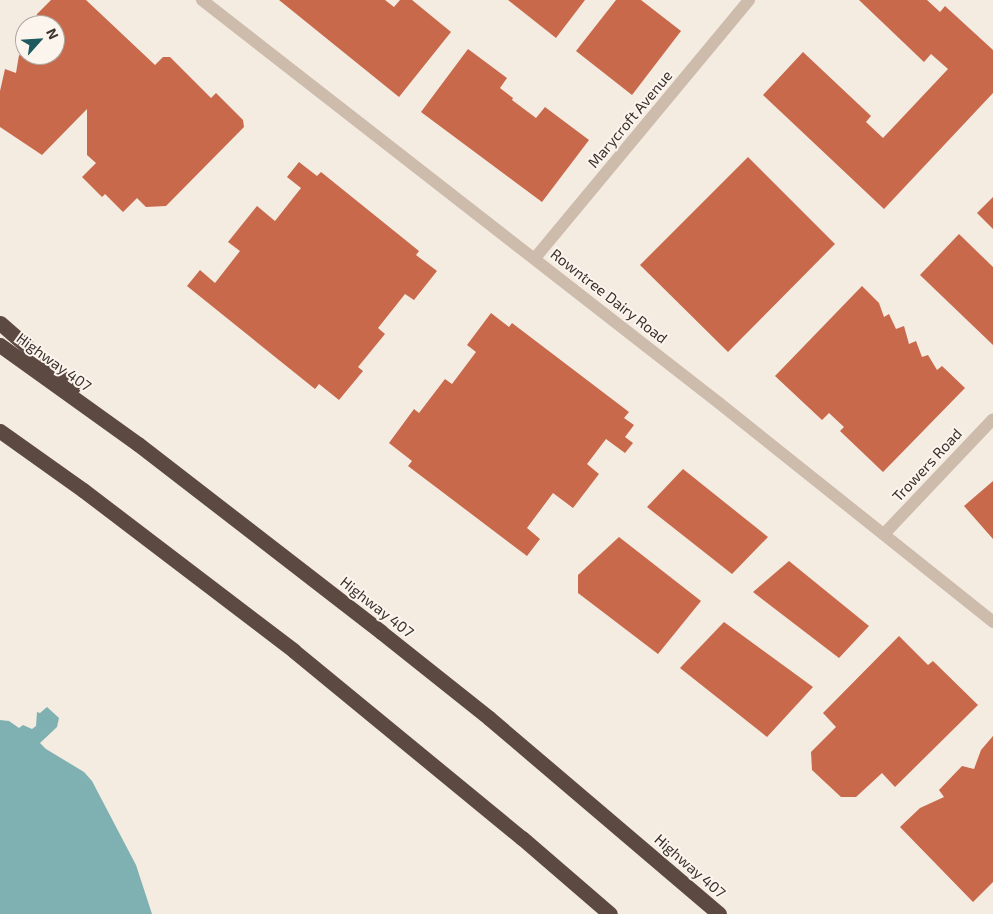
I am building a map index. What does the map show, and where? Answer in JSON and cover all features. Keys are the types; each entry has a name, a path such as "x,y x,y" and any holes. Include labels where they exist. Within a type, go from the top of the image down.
{"highway":[{"path":"0,323 138,444"},
{"name":"Highway 407","path":"0,345 138,444 489,718 720,914"},
{"path":"0,431 105,507 294,652 522,838 610,914"}],"street":[{"name":"Rowntree Dairy Road","path":"202,0 535,258 993,622"},
{"name":"Marycroft Avenue","path":"535,258 742,2"},
{"name":"Trowers Road","path":"884,534 993,418"}],"water":[{"path":"47,707 59,718 57,727 40,743 46,749 84,772 92,781 136,865 152,914 0,914 0,720 9,721 19,728 23,725 32,729 36,726 37,712 40,713"}],"building":[{"path":"51,0 86,0 155,65 163,57 170,57 211,98 216,93 243,120 244,127 166,206 146,207 137,198 123,212 105,194 102,197 82,177 96,163 87,155 87,109 42,155 0,127 0,91 5,69 16,73 17,65 65,65 65,15 37,14"},
{"path":"279,0 385,0 394,7 400,0 412,0 451,32 399,97"},
{"path":"508,0 585,0 556,38"},
{"path":"616,0 641,0 681,31 632,95 576,51"},
{"path":"859,0 927,0 940,12 945,6 993,50 993,93 884,209 763,95 803,52 871,116 866,122 883,138 948,69 931,54 924,62"},
{"path":"468,49 507,78 500,88 513,98 512,100 536,118 545,107 589,140 542,202 421,112"},
{"path":"748,157 835,244 728,352 640,265"},
{"path":"299,162 317,176 321,172 419,251 416,255 437,271 414,300 405,294 378,328 385,334 358,367 363,371 339,400 319,384 315,389 187,286 200,270 215,283 240,251 228,242 257,206 275,221 301,188 287,177"},
{"path":"993,197 993,229 977,213"},
{"path":"959,234 993,267 993,345 920,275"},
{"path":"862,286 879,303 884,317 889,314 896,329 904,326 909,344 916,341 922,357 928,355 937,370 942,366 965,388 883,472 840,431 844,427 829,413 822,420 775,376"},
{"path":"491,313 509,327 512,323 629,412 624,418 634,425 625,437 633,443 625,453 606,439 587,464 599,474 573,508 553,493 527,528 540,539 527,556 408,466 412,461 389,443 414,409 419,413 445,379 452,384 476,352 467,345"},
{"path":"683,469 768,537 732,574 647,507"},
{"path":"993,481 993,539 964,506"},
{"path":"619,537 701,601 658,654 578,593 578,575"},
{"path":"789,561 869,626 839,658 753,592"},
{"path":"724,622 813,687 767,737 680,668"},
{"path":"899,636 928,665 933,661 978,705 895,787 882,773 856,797 841,797 812,770 811,752 836,727 823,713"},
{"path":"993,736 993,882 973,902 900,827 920,808 944,797 939,790 962,766 974,769 981,750"}]}
